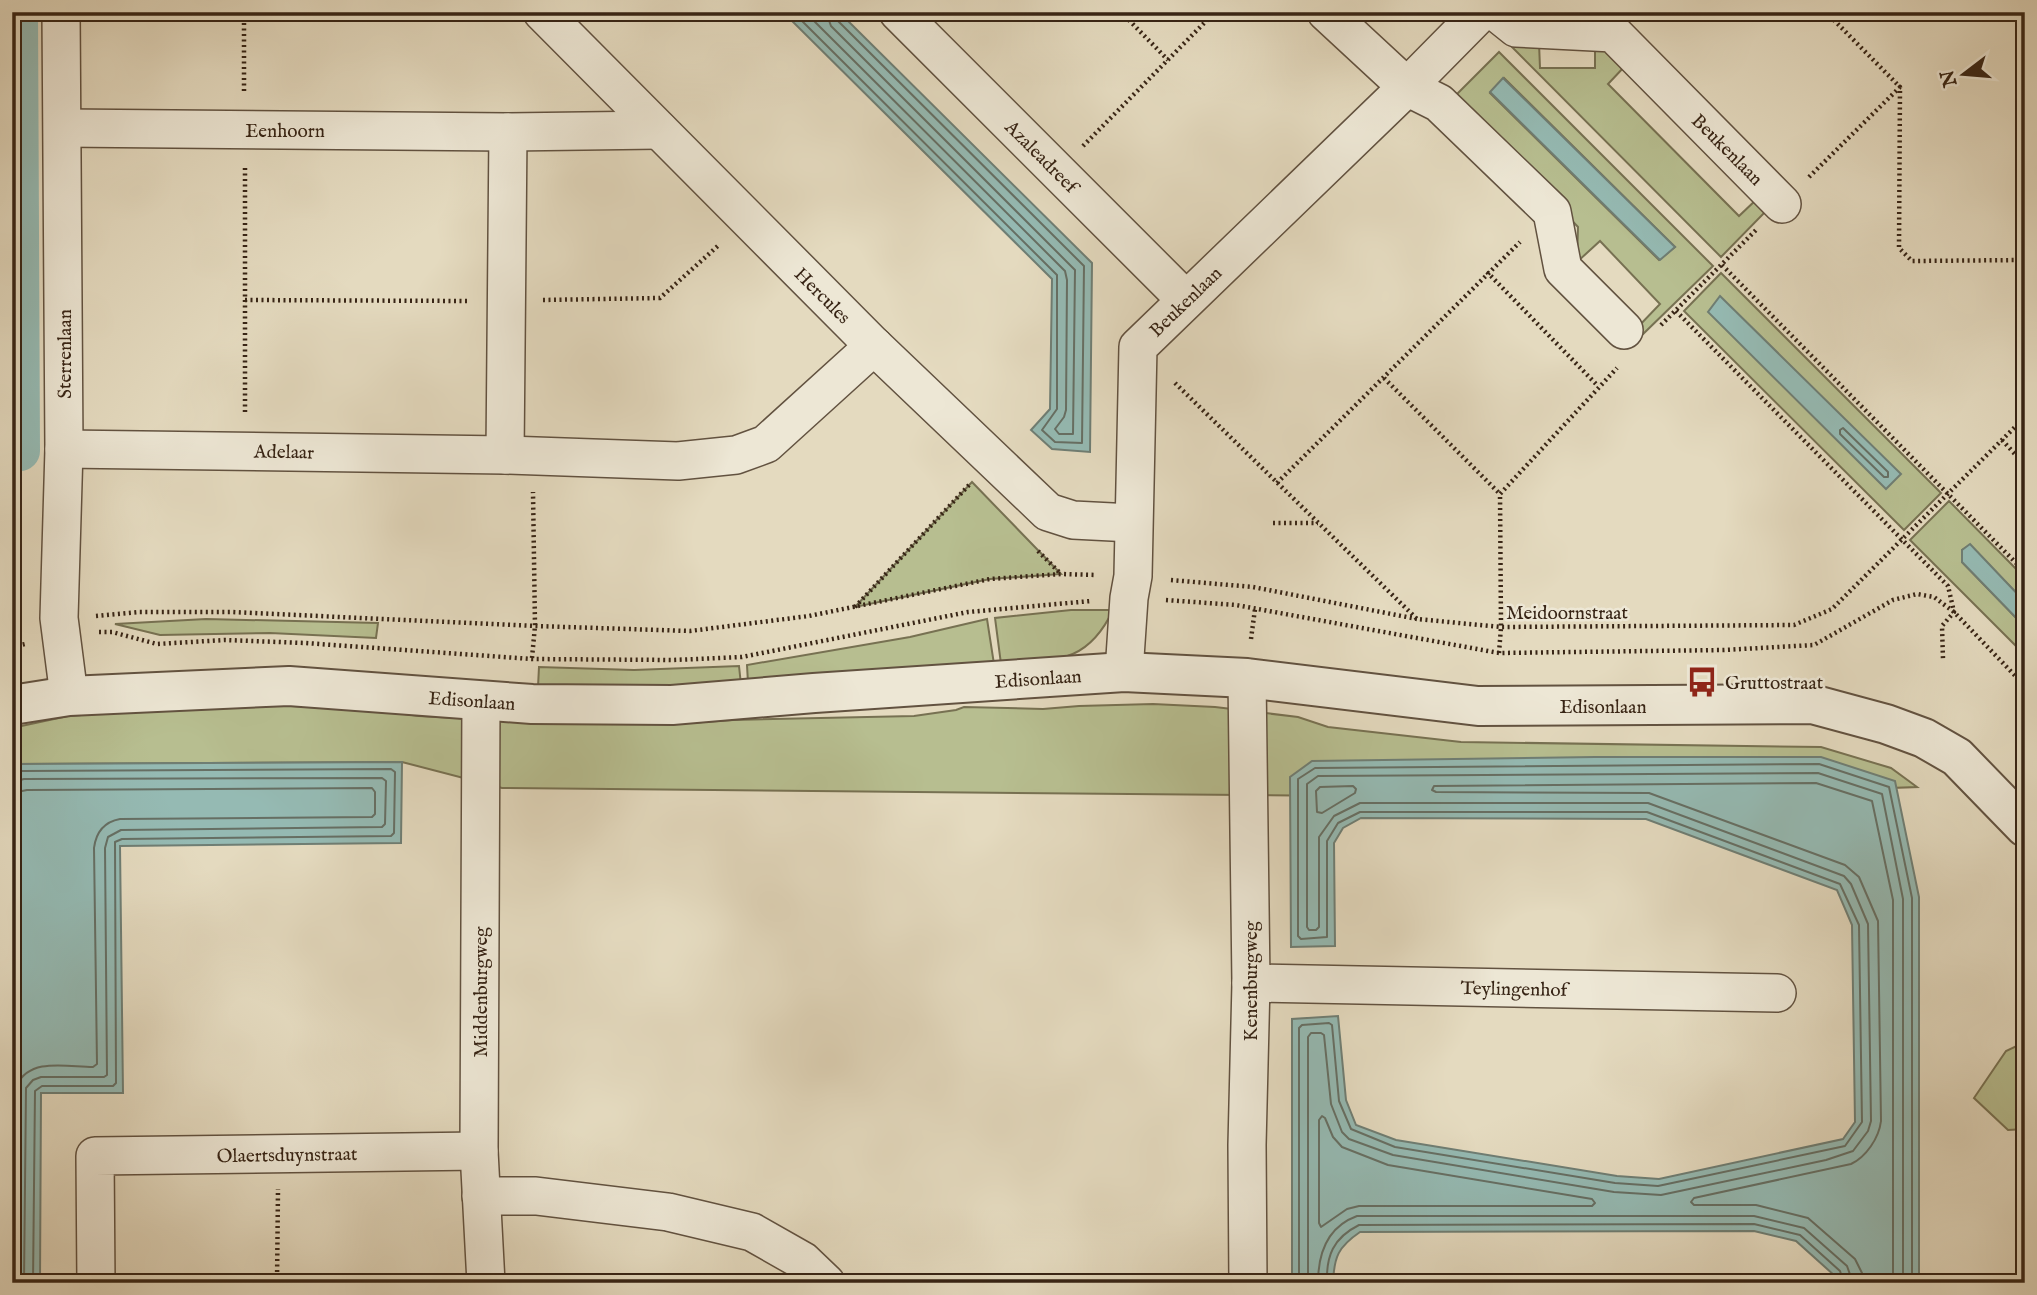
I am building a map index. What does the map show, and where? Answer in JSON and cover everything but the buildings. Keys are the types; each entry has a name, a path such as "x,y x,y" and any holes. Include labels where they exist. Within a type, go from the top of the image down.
{"street":[{"name":"Sterrenlaan","path":"61,12 64,449 59,618 69,696"},
{"name":"Hercules","path":"542,12 874,346 1048,512 1073,520 1132,523"},
{"name":"Azaleadreef","path":"898,12 1186,300"},
{"path":"1326,12 1407,88 1439,103 1552,212 1563,269 1635,340"},
{"name":"Beukenlaan","path":"1124,673 1133,576 1132,523 1138,347 1407,88 1481,12"},
{"name":"Beukenlaan","path":"1496,12 1517,28 1613,33 1782,204"},
{"name":"Eenhoorn","path":"63,128 508,132 659,130"},
{"path":"508,132 506,301 519,456"},
{"name":"Adelaar","path":"64,449 245,450 678,461 736,455 766,444 874,346"},
{"name":"Edisonlaan","path":"12,705 69,696 289,686 532,704 672,705 1124,673 1247,678 1478,706 1812,704 1899,728 1924,738 1957,757 2025,827"},
{"name":"Kenenburgweg","path":"1247,678 1251,983 1247,1145 1248,1283"},
{"name":"Middenburgweg","path":"481,701 479,1151 485,1283"},
{"name":"Teylingenhof","path":"1251,983 1777,993"},
{"name":"Olaertsduynstraat","path":"96,1283 95,1156 479,1151"},
{"path":"481,1196 536,1196 655,1210 752,1232 803,1261 826,1283"}],"path":[{"path":"244,12 245,450"},
{"path":"1121,12 1168,60"},
{"path":"1058,172 1215,12"},
{"path":"1826,12 1900,87 1899,248 1912,261 2025,260"},
{"path":"1499,653 1500,494 1598,386 1635,340 1676,311 1900,87"},
{"path":"1277,483 1487,272 1552,212"},
{"path":"245,300 506,301 660,298 725,240"},
{"path":"1722,265 2025,572"},
{"path":"1487,272 1598,386"},
{"path":"1676,311 1948,586 1954,612 1942,626 1943,659"},
{"path":"1138,347 1417,619"},
{"path":"1384,378 1500,494"},
{"name":"Meidoornstraat","path":"59,618 139,612 232,611 690,631 809,617 990,579 1061,574 1133,576 1253,587 1417,619 1501,627 1794,625 1832,609 2025,417"},
{"path":"2002,440 2025,465"},
{"path":"519,456 535,626 532,704"},
{"path":"855,607 972,482"},
{"path":"1273,523 1319,523"},
{"path":"1034,547 1061,574"},
{"path":"277,1283 279,1154"}],"green space":[{"path":"1515,40 1539,43 1540,68 1595,68 1595,43 1625,66 1608,84 1739,216 1758,198 1768,209 1721,257 1510,45"},
{"path":"1499,52 1713,266 1641,336 1635,330 1660,304 1600,241 1577,262 1578,227 1454,97","holes":["1504,78 1675,247 1659,260 1490,93"]},
{"path":"1721,273 1941,493 1904,530 1684,311"},
{"path":"972,482 1061,574 990,579 855,607"},
{"path":"1949,501 2025,578 2025,602 1970,545 1962,550 1962,562 2025,627 2025,655 1910,540"},
{"path":"1071,610 1113,610 1103,628 1080,650 1053,660 1001,664 995,618"},
{"path":"206,619 378,623 376,638 270,633 160,635 115,624"},
{"path":"987,619 994,664 748,683 747,665 910,637"},
{"path":"739,666 741,685 538,687 539,667 634,670"},
{"path":"1153,704 1215,707 1298,717 1328,727 1461,742 1821,747 1891,768 1917,787 1695,795 1343,796 502,788 402,762 12,764 12,728 68,716 179,708 271,705 537,722 673,724 914,716 964,707 1043,709"},
{"path":"2025,1042 2025,1129 2008,1130 1974,1098 2006,1051"}],"water":[{"path":"783,12 839,12 1092,263 1090,452 1052,449 1031,430 1050,409 1052,279"},
{"path":"1503,78 1675,247 1660,260 1490,92"},
{"path":"1720,296 1901,474 1886,489 1708,312"},
{"path":"1970,544 2025,602 2025,627 1962,562 1962,550"},
{"path":"1821,757 1895,781 1919,897 1919,1283 1838,1283 1835,1276 1796,1241 1754,1231 1360,1232 1339,1253 1333,1283 1292,1283 1292,1019 1338,1016 1346,1100 1356,1125 1396,1140 1617,1176 1659,1179 1843,1139 1855,1122 1852,925 1837,890 1646,819 1361,818 1343,828 1334,843 1335,946 1291,947 1290,777 1312,761"},
{"path":"402,762 401,843 120,846 123,1093 41,1093 40,1283 12,1283 12,769 18,764"}],"waterway":[{"path":"18,12 20,451"}],"place":[{"name":"Gruttostraat","path":"1702,682"}]}
